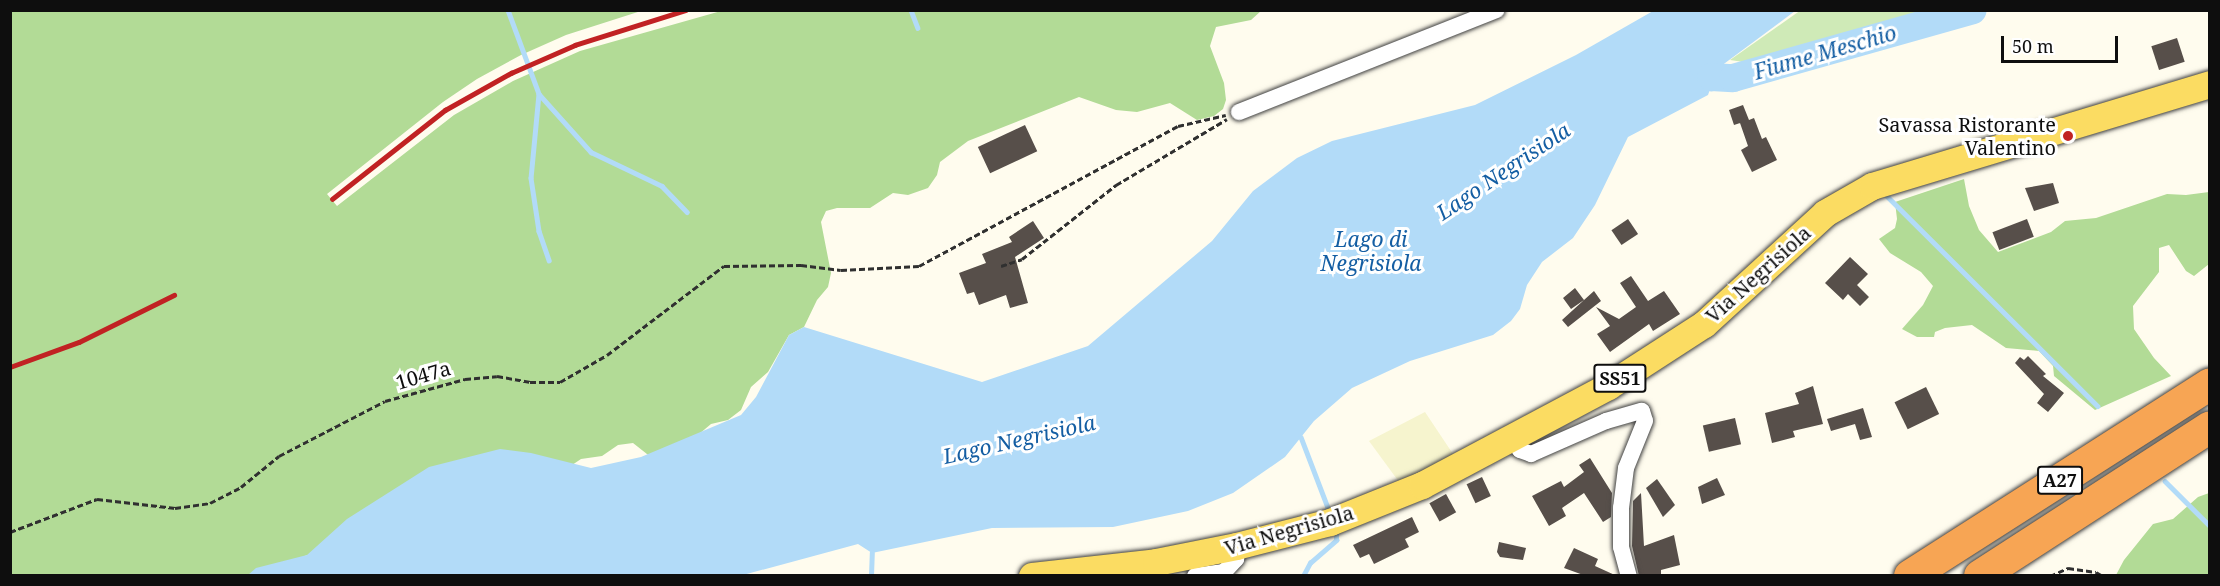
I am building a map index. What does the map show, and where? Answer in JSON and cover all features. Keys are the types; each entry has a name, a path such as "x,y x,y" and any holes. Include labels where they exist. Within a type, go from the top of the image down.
{"highway":[{"name":"A27","path":"1910,576 2210,384"},
{"name":"A27","path":"1980,576 2210,427"}],"main road":[{"name":"Via Negrisiola","path":"1032,576 1156,562 1236,546 1333,521 1422,485 1608,386 1704,324 1825,213 1872,186 2210,84"}],"street":[{"path":"1239,112 1496,10"},
{"path":"1510,438 1520,450 1531,454 1606,421 1642,411 1645,421 1626,468 1621,508 1621,547 1629,576"},
{"path":"1195,576 1224,572 1236,559 1236,546"}],"path":[{"path":"1001,266 1022,259 1116,185 1239,112"},
{"name":"1047a","path":"10,532 97,499 175,508 210,503 241,487 279,456 385,401 465,379 497,376 530,382 560,382 607,355 724,266 801,265 841,270 919,266 1179,126 1239,112"},
{"path":"2050,576 2068,568 2096,572 2103,576"}],"shaded area":[{"path":"1425,412 1457,460 1402,486 1369,441"}],"green space":[{"path":"1801,10 1943,11 1757,64 1730,60"},
{"path":"10,11 641,11 566,35 521,55 477,79 443,102 327,194 337,206 454,115 513,81 580,51 721,11 1261,11 1251,20 1216,27 1210,46 1224,83 1226,100 1223,109 1214,116 1197,120 1170,103 1137,112 1116,110 1079,97 968,141 940,162 937,175 928,188 908,195 893,193 870,208 837,208 826,211 821,222 831,273 828,287 817,300 804,327 789,335 768,372 751,387 741,410 728,420 711,424 692,440 652,458 633,443 618,445 602,456 581,459 566,469 345,540 255,576 11,575"},
{"path":"1964,179 1969,206 1979,230 1998,252 2051,232 2065,221 2096,218 2167,194 2186,195 2209,192 2209,264 2194,276 2186,271 2169,245 2159,248 2159,272 2133,306 2134,329 2154,358 2171,376 2095,410 2054,376 2053,366 2039,351 2006,348 1972,325 1945,328 1935,332 1934,337 1917,337 1902,329 1923,305 1933,286 1921,272 1890,253 1879,239 1895,228 1897,219 1895,202"},
{"path":"2209,493 2209,575 2116,575 2124,560 2153,524 2173,519 2198,497"}],"water":[{"name":"Lago di Negrisiola","path":"1653,11 1795,11 1717,69 1708,95 1628,137 1595,205 1573,238 1542,262 1527,285 1520,309 1511,321 1493,335 1410,361 1352,388 1314,421 1285,457 1233,493 1188,511 1113,527 992,528 872,553 858,544 743,575 248,575 256,568 307,555 347,519 429,467 500,449 531,453 591,468 641,457 741,415 756,397 789,335 804,327 982,382 1088,346 1212,241 1253,191 1297,158 1332,141 1475,105 1576,55"}],"building":[{"path":"2177,38 2185,62 2159,70 2151,46"},
{"path":"1743,105 1749,120 1754,118 1762,139 1766,137 1777,160 1752,172 1741,150 1748,146 1740,123 1734,125 1729,110"},
{"path":"1025,125 1037,151 990,173 978,147"},
{"path":"2053,183 2059,203 2034,211 2025,188"},
{"path":"1628,219 1638,234 1621,245 1611,230"},
{"path":"2027,219 2034,237 1999,250 1992,232"},
{"path":"1033,221 1044,238 1015,257 1028,303 1010,308 1006,295 979,305 974,292 967,294 959,273 986,263 982,254 1012,242 1009,237"},
{"path":"1850,257 1868,274 1857,285 1869,297 1860,306 1848,294 1843,300 1825,283"},
{"path":"1631,276 1648,301 1664,291 1680,314 1653,331 1649,324 1610,352 1597,334 1610,326 1596,307 1619,319 1636,307 1620,283"},
{"path":"1575,288 1584,300 1571,309 1563,298"},
{"path":"1594,291 1601,301 1568,327 1562,320"},
{"path":"2028,356 2046,374 2043,376 2064,393 2048,412 2037,403 2044,394 2015,363 2020,357 2024,360"},
{"path":"1813,386 1823,424 1793,431 1795,437 1772,443 1765,413 1799,404 1795,393"},
{"path":"1926,387 1939,414 1908,429 1895,402"},
{"path":"1863,408 1872,437 1860,440 1855,424 1831,431 1827,419"},
{"path":"1735,418 1741,444 1709,452 1703,425"},
{"path":"1590,458 1612,493 1611,517 1603,522 1584,493 1562,508 1566,516 1549,526 1532,496 1561,481 1564,487 1584,472 1579,465"},
{"path":"1482,477 1491,496 1475,503 1467,484"},
{"path":"1717,478 1725,495 1702,504 1698,487"},
{"path":"1657,479 1675,505 1663,517 1646,488"},
{"path":"1641,493 1644,546 1674,535 1680,565 1661,570 1661,576 1639,576 1632,546 1633,501"},
{"path":"1446,494 1456,512 1440,522 1429,503"},
{"path":"1412,517 1419,532 1405,539 1409,547 1374,564 1369,554 1360,558 1353,545"},
{"path":"1499,542 1526,548 1523,560 1500,557 1497,552"},
{"path":"1574,548 1598,559 1595,566 1617,576 1586,576 1564,568"}],"waterway":[{"path":"508,10 539,94 531,178 539,231 549,260"},
{"path":"911,10 918,28"},
{"name":"Fiume Meschio","path":"1692,48 1711,77 1733,78 1973,10"},
{"path":"539,94 591,152 662,186 687,212"},
{"path":"1883,192 2098,406"},
{"path":"1301,437 1330,513"},
{"path":"2165,481 2210,526"},
{"path":"1303,576 1310,563 1336,540 1336,529"},
{"path":"871,576 872,553"}],"railway":[{"path":"332,199 445,110 511,73 575,45 686,10"},
{"path":"10,367 79,342 174,295"}],"place":[{"name":"Savassa Ristorante Valentino","path":"2068,136"}],"water label":[{"name":"Lago Negrisiola","path":"1503,171"},
{"name":"Lago Negrisiola","path":"1019,439"}]}
